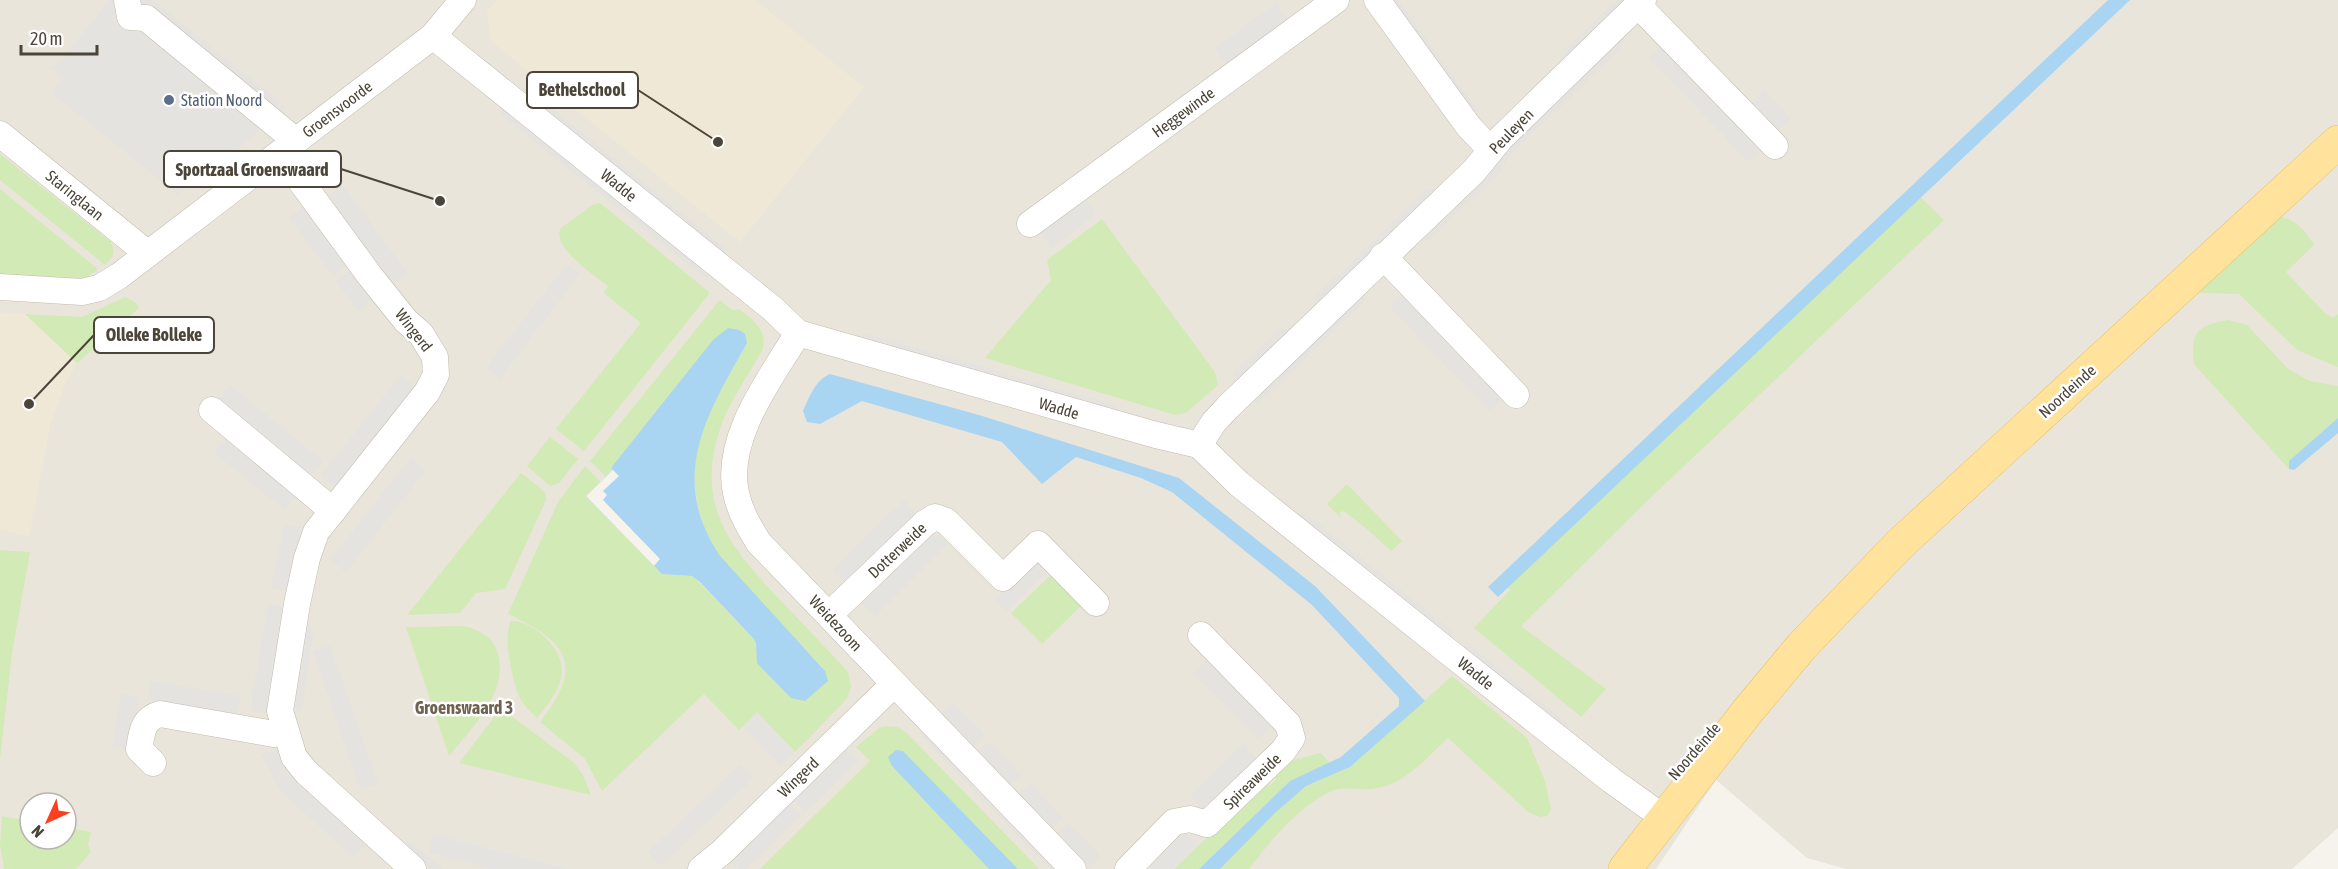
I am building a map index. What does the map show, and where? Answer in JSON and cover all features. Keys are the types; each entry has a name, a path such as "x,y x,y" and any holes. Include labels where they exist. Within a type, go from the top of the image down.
{"main road":[{"name":"Noordeinde","path":"1600,869 1656,812 1747,712 1802,646 1900,544 2338,142"},
{"name":"Noordeinde","path":"1625,869 1656,812"}],"street":[{"name":"Wingerd","path":"127,0 130,16 146,18 288,147 370,276 406,321 421,334 435,357 436,375 427,392 316,532 307,558 297,604 280,711 294,757 306,772 413,869"},
{"name":"Groensvoorde","path":"0,287 82,292 99,288 119,276 433,36 463,0"},
{"name":"Heggewinde","path":"1030,224 1336,0"},
{"path":"1377,0 1469,127 1491,150"},
{"name":"Peuleyen","path":"1199,446 1214,422 1228,407 1474,171 1501,138 1641,3 1775,146"},
{"name":"Wadde","path":"433,36 773,309 798,333 1199,446 1258,498 1593,766 1656,812"},
{"name":"Staringlaan","path":"2,136 147,253"},
{"path":"1383,256 1516,395"},
{"name":"Weidezoom","path":"798,333 740,437 734,465 735,491 744,518 759,543 1073,869"},
{"path":"212,410 333,511"},
{"name":"Dotterweide","path":"829,615 934,517 946,521 1004,578 1038,544 1096,603"},
{"name":"Spireaweide","path":"1128,869 1174,822 1190,819 1207,824 1283,752 1292,738 1288,724 1201,635"},
{"name":"Wingerd","path":"701,869 722,852 894,684"},
{"path":"153,762 139,749 145,723 151,716 160,714 274,734 285,732"}],"shaded area":[{"path":"0,0 2338,0 2338,828 2292,869 1846,869 1807,858 1716,780 1656,869 0,869"},
{"name":"Station Noord","path":"110,0 153,0 286,107 195,187 190,181 179,196 52,93 63,78 51,68 57,65"},
{"path":"497,0 755,0 864,87 740,242 491,41 487,12"},
{"path":"1387,0 1398,0 1478,111 1472,115"},
{"path":"1617,0 1628,0 1566,60 1566,49"},
{"path":"1276,3 1288,20 1226,65 1214,49"},
{"path":"1623,34 1622,48 1508,157 1501,171 1428,241 1416,241 1506,146"},
{"path":"1662,46 1762,149 1749,162 1649,58"},
{"path":"525,87 726,249 727,259 514,88"},
{"path":"1764,90 1791,118 1778,131 1751,103"},
{"path":"501,105 714,276 703,277 502,116"},
{"path":"343,185 408,274 391,286 327,198"},
{"path":"1427,189 1438,189 1319,303 1314,298"},
{"path":"1084,197 1097,213 1052,248 1039,232"},
{"path":"305,206 348,264 333,276 289,218"},
{"path":"567,264 580,274 500,379 486,367"},
{"path":"352,269 374,299 358,311 336,281"},
{"path":"1365,290 1364,303 1258,404 1252,398"},
{"path":"1403,294 1503,398 1490,411 1390,307"},
{"path":"0,313 25,314 77,363 66,382 50,426 29,536 0,530"},
{"path":"1280,329 1291,330 1233,387 1234,372"},
{"path":"869,334 1115,405 1120,414 859,338"},
{"path":"401,375 415,387 336,487 321,475"},
{"path":"230,385 323,461 310,477 217,401"},
{"path":"226,438 297,495 285,510 214,453"},
{"path":"411,458 426,470 346,572 330,560"},
{"path":"904,500 916,513 845,583 833,570"},
{"path":"1293,513 1305,513 1452,631 1454,643"},
{"path":"284,524 304,528 289,592 271,588"},
{"path":"935,532 948,544 875,616 862,603"},
{"path":"1034,561 1046,573 1006,612 994,600"},
{"path":"268,604 286,607 269,714 252,711 252,695"},
{"path":"307,622 314,632 302,709 294,709"},
{"path":"330,645 378,784 360,789 313,651"},
{"path":"1471,646 1568,724 1571,735 1459,647"},
{"path":"1208,659 1272,726 1258,739 1194,673"},
{"path":"151,681 241,696 237,715 148,699"},
{"path":"121,694 139,698 131,750 112,747"},
{"path":"953,702 985,735 972,749 940,715"},
{"path":"757,712 795,752 781,766 743,726"},
{"path":"925,729 1060,869 1050,869 919,734"},
{"path":"989,742 1022,775 1009,787 977,754"},
{"path":"1243,744 1259,760 1206,812 1190,796"},
{"path":"277,748 288,768 367,843 354,858 284,794 275,782 261,755"},
{"path":"845,748 858,761 805,812 792,799"},
{"path":"741,764 754,778 660,866 648,852"},
{"path":"1030,783 1063,818 1050,830 1017,796"},
{"path":"788,802 801,815 746,869 738,869 729,860"},
{"path":"1068,823 1101,857 1088,869 1056,836"},
{"path":"1185,832 1199,845 1174,869 1147,869"},
{"path":"433,834 569,869 492,869 429,853"},
{"path":"410,841 443,869 431,869 405,846"}],"green space":[{"path":"0,154 111,242 113,255 105,265 0,180"},
{"path":"0,189 98,269 87,277 79,279 0,276"},
{"path":"1913,190 1944,220 1645,503 1521,626 1606,689 1581,717 1474,628 1510,590 1506,587"},
{"path":"600,203 709,294 584,451 556,429 641,323 604,293 608,286 568,252 559,235 561,228 594,204"},
{"path":"2276,216 2298,225 2314,245 2286,272 2325,313 2333,318 2338,314 2338,367 2297,350 2239,294 2201,293 2197,288"},
{"path":"1102,219 1215,372 1218,385 1186,413 1175,415 985,358 1051,280 1047,260"},
{"path":"125,297 135,302 139,308 77,363 25,314 82,317"},
{"path":"721,301 732,310 739,309 758,326 764,344 727,411 719,432 713,459 712,483 715,505 723,526 748,564 848,672 851,686 847,699 795,752 757,713 739,730 704,694 602,791 585,759 540,722 554,702 562,685 565,670 563,657 556,645 545,635 508,614 558,502 585,466 601,482 662,574 692,576 754,639 757,663 823,668 721,559 707,535 698,507 694,478 696,449 715,400 747,343 663,405 606,477 590,461"},
{"path":"2228,320 2247,325 2288,369 2310,381 2338,386 2338,418 2289,461 2289,469 2194,364 2193,345 2198,332 2209,325"},
{"path":"550,437 578,459 559,483 550,486 527,466"},
{"path":"521,473 545,492 546,500 505,589 476,593 460,613 407,615"},
{"path":"1347,484 1402,541 1391,551 1344,511 1340,512 1341,518 1327,504"},
{"path":"0,550 30,552 12,653 0,760"},
{"path":"1055,571 1085,602 1042,644 1011,613"},
{"path":"511,621 521,622 540,632 555,649 560,659 561,678 557,689 537,718 523,703 515,683 508,648"},
{"path":"464,626 483,633 492,641 499,659 499,673 497,686 485,711 449,756 406,627"},
{"path":"1452,676 1527,738 1545,781 1551,810 1547,816 1540,817 1528,812 1448,738 1403,778 1381,787 1345,788 1320,797 1286,825 1249,869 1220,869 1275,813 1306,786 1350,767"},
{"path":"499,711 506,712 573,762 583,775 591,795 459,763"},
{"path":"898,727 907,733 1039,869 1018,869 903,751 892,766 989,869 760,869 870,761 856,747 879,728"},
{"path":"1321,753 1330,763 1290,781 1199,869 1174,869 1265,782 1270,786 1276,779 1272,775 1285,762"},
{"path":"2,816 18,819 18,851 78,851 78,829 91,832 88,845 91,852 76,869 4,869 0,845"}],"water":[{"path":"2108,0 2130,0 1498,597 1488,587"},
{"path":"728,328 745,334 747,343 718,395 707,421 699,446 695,473 696,499 704,527 720,556 825,671 828,681 805,701 791,698 757,663 754,639 700,582 692,576 662,574 586,496 613,470 611,468 713,340"},
{"path":"830,374 979,415 1179,478 1315,586 1425,701 1350,767 1306,786 1275,813 1220,869 1199,869 1290,781 1341,757 1399,706 1399,698 1312,605 1172,492 1141,478 1076,457 1042,484 1002,442 862,401 820,424 807,422 803,411 810,395 820,380"},
{"path":"2338,418 2338,433 2294,470 2289,469 2289,461"},
{"path":"896,750 903,751 1018,869 989,869 892,766 888,757"}],"pier":[{"path":"613,470 619,476 603,491 607,495 603,500 660,559 654,566 586,496"}],"place":[{"name":"Station Noord","path":"169,100"},
{"name":"Bethelschool","path":"718,142"},
{"name":"Sportzaal Groenswaard","path":"440,201"},
{"name":"Olleke Bolleke","path":"29,404"}],"district":[{"name":"Groenswaard 3","path":"464,707"}]}
